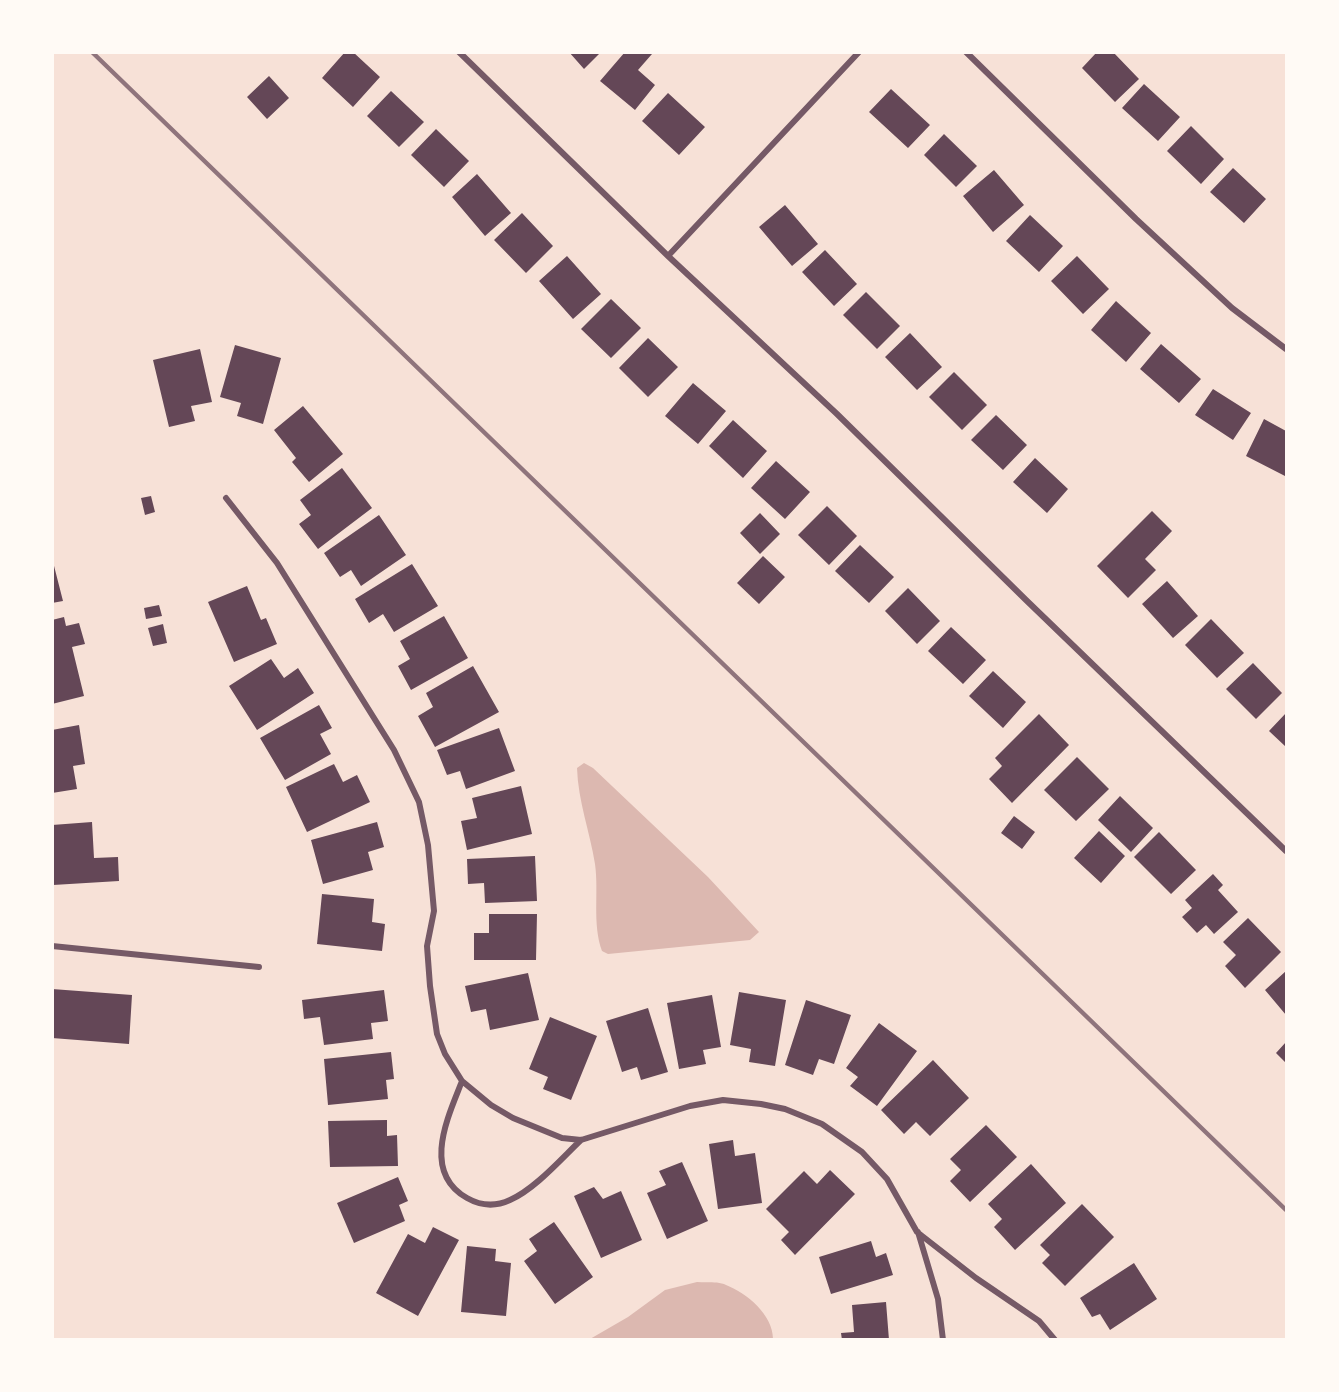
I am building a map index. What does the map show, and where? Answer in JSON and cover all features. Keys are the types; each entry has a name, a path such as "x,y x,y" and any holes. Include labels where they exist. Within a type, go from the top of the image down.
{"street":[{"path":"459,52 668,256 837,414 1287,851"},
{"path":"668,256 859,52"},
{"path":"966,52 1136,219 1232,308 1287,349"},
{"path":"226,498 277,563 394,750 419,802 428,845 434,911 427,946 430,986 437,1035 445,1054 462,1081 491,1105 513,1118 562,1137 581,1140"},
{"path":"52,946 259,967"},
{"path":"462,1081 444,1129 441,1146 442,1165 449,1181 461,1195 477,1204 495,1206 512,1200 528,1189 581,1140 690,1106 723,1100 761,1104 785,1109 822,1124 862,1152 888,1179 917,1232 938,1299 943,1340"},
{"path":"917,1232 976,1278 1039,1321 1055,1340"}],"shaded area":[{"path":"584,763 593,768 708,877 759,932 750,940 608,954 602,951 596,919 595,864 578,780 577,768"},
{"path":"697,1282 723,1284 750,1299 764,1313 772,1330 773,1339 590,1339 628,1317 665,1290"}],"building":[{"path":"345,52 353,52 380,77 353,107 322,78"},
{"path":"569,52 601,52 584,69"},
{"path":"625,52 652,54 638,70 655,85 635,110 600,81"},
{"path":"1097,52 1113,52 1139,79 1115,102 1082,68"},
{"path":"269,76 289,98 267,119 247,97"},
{"path":"1144,84 1180,117 1158,141 1122,108"},
{"path":"891,89 930,125 908,148 869,112"},
{"path":"391,91 424,122 399,147 367,116"},
{"path":"668,93 705,127 679,155 642,121"},
{"path":"1191,126 1224,159 1201,184 1167,151"},
{"path":"436,129 469,161 444,187 411,155"},
{"path":"944,134 977,166 956,187 924,155"},
{"path":"1233,168 1266,199 1244,223 1210,192"},
{"path":"994,170 1024,205 993,232 963,196"},
{"path":"477,174 511,213 485,236 452,197"},
{"path":"785,205 818,244 792,266 759,227"},
{"path":"522,213 553,246 526,273 494,240"},
{"path":"1030,215 1063,246 1039,272 1006,241"},
{"path":"825,250 857,284 834,306 802,272"},
{"path":"567,256 601,294 573,319 539,281"},
{"path":"1077,256 1109,289 1083,314 1051,281"},
{"path":"866,292 900,326 877,349 843,315"},
{"path":"611,299 641,328 611,358 581,329"},
{"path":"1116,301 1151,333 1126,362 1091,330"},
{"path":"910,333 942,367 917,390 885,357"},
{"path":"648,338 678,367 648,397 619,368"},
{"path":"1161,344 1201,379 1179,403 1140,369"},
{"path":"235,345 281,358 263,424 237,416 241,403 220,397"},
{"path":"200,349 212,402 191,406 195,421 169,427 153,360"},
{"path":"954,372 987,405 962,430 929,397"},
{"path":"693,383 726,411 698,444 665,416"},
{"path":"1213,389 1251,413 1233,440 1195,415"},
{"path":"303,406 343,454 309,482 292,462 296,458 274,430"},
{"path":"996,415 1027,445 1003,470 971,440"},
{"path":"1264,419 1286,431 1285,476 1246,456"},
{"path":"733,420 767,451 743,478 709,446"},
{"path":"1035,458 1068,489 1047,513 1013,482"},
{"path":"776,461 810,492 785,519 751,488"},
{"path":"342,468 372,508 318,549 299,524 311,515 300,500"},
{"path":"151,496 155,512 145,515 141,498"},
{"path":"827,506 857,536 829,565 798,535"},
{"path":"1152,511 1172,531 1145,559 1156,570 1128,598 1097,566"},
{"path":"760,513 780,534 760,554 740,533"},
{"path":"379,515 406,555 361,586 351,570 340,577 324,553"},
{"path":"860,545 894,577 869,603 835,571"},
{"path":"763,556 785,577 759,604 737,583"},
{"path":"52,558 63,601 52,603"},
{"path":"412,564 438,606 394,632 383,614 369,623 355,599"},
{"path":"1167,581 1198,616 1173,638 1142,604"},
{"path":"247,586 261,620 266,618 277,644 234,662 208,602"},
{"path":"908,588 940,621 917,644 885,611"},
{"path":"159,605 162,616 146,619 144,608"},
{"path":"444,616 468,658 411,690 398,666 410,659 400,641"},
{"path":"64,617 66,626 79,623 85,644 72,647 84,696 52,704 52,620"},
{"path":"1211,619 1244,653 1217,678 1185,645"},
{"path":"163,624 167,643 153,646 148,628"},
{"path":"951,627 986,660 963,684 928,651"},
{"path":"271,659 284,678 298,668 314,693 257,730 229,686"},
{"path":"1253,663 1282,693 1256,719 1226,689"},
{"path":"473,666 499,712 435,747 418,716 433,707 426,693"},
{"path":"993,671 1026,702 1003,728 969,696"},
{"path":"319,705 332,728 320,734 331,754 285,780 260,738"},
{"path":"1286,713 1286,747 1269,731"},
{"path":"1039,714 1069,745 1012,803 989,779 1002,766 995,758"},
{"path":"79,725 85,764 73,766 77,789 52,793 52,730"},
{"path":"499,728 515,771 466,789 460,771 447,775 437,750"},
{"path":"1077,757 1109,789 1076,821 1044,790"},
{"path":"334,764 343,782 357,775 370,802 307,832 286,787"},
{"path":"521,786 532,834 467,850 461,821 477,818 472,798"},
{"path":"1120,796 1153,828 1131,852 1098,820"},
{"path":"1014,816 1035,832 1022,849 1001,833"},
{"path":"92,822 94,858 118,857 119,881 53,885 52,825"},
{"path":"377,822 384,847 368,852 373,870 323,884 311,840"},
{"path":"1099,831 1125,856 1101,883 1074,858"},
{"path":"1159,832 1196,870 1171,894 1134,857"},
{"path":"535,856 537,901 485,903 484,883 468,884 467,859"},
{"path":"1213,874 1223,885 1218,890 1238,912 1214,934 1206,925 1197,933 1182,917 1192,908 1185,900"},
{"path":"322,894 374,899 372,922 385,924 382,951 317,944"},
{"path":"489,914 537,914 536,960 474,960 474,933 489,933"},
{"path":"1248,918 1281,952 1245,988 1225,966 1236,955 1223,942"},
{"path":"1286,971 1286,1015 1265,990"},
{"path":"528,973 539,1020 490,1030 486,1009 471,1012 465,986"},
{"path":"52,989 132,995 129,1044 52,1038"},
{"path":"384,990 388,1021 371,1023 373,1039 324,1045 320,1017 304,1019 302,1000"},
{"path":"739,992 786,1000 775,1066 749,1062 751,1049 730,1045"},
{"path":"712,995 721,1047 703,1050 706,1064 679,1069 667,1003"},
{"path":"806,1000 851,1015 834,1064 819,1059 813,1075 785,1065"},
{"path":"648,1008 668,1072 641,1080 637,1067 622,1072 606,1021"},
{"path":"550,1017 597,1036 571,1100 543,1089 548,1077 529,1069"},
{"path":"879,1023 917,1051 877,1106 850,1086 858,1077 846,1068"},
{"path":"1286,1042 1286,1063 1276,1053"},
{"path":"391,1052 394,1079 386,1080 388,1099 328,1105 324,1059"},
{"path":"933,1060 969,1098 930,1136 916,1122 904,1134 881,1110"},
{"path":"387,1120 387,1136 397,1135 398,1166 330,1167 328,1121"},
{"path":"986,1125 1017,1157 970,1202 950,1181 961,1170 950,1159"},
{"path":"733,1140 735,1156 755,1153 762,1203 718,1209 709,1144"},
{"path":"682,1162 708,1221 667,1239 647,1193 666,1185 659,1171"},
{"path":"1031,1164 1066,1203 1015,1250 994,1227 1002,1219 988,1204"},
{"path":"830,1170 855,1194 795,1255 781,1240 789,1232 766,1209 804,1171 817,1184"},
{"path":"398,1177 408,1201 399,1205 405,1221 354,1243 337,1203"},
{"path":"594,1187 603,1199 621,1191 642,1240 601,1258 574,1196"},
{"path":"1082,1204 1114,1237 1065,1286 1042,1263 1050,1255 1040,1245"},
{"path":"554,1222 593,1277 555,1304 524,1261 537,1251 529,1239"},
{"path":"433,1227 459,1240 418,1316 376,1293 408,1234 425,1243"},
{"path":"871,1241 876,1257 886,1253 893,1275 831,1294 819,1257"},
{"path":"467,1246 496,1249 495,1261 511,1263 506,1316 461,1312"},
{"path":"1134,1263 1157,1299 1110,1330 1100,1314 1092,1317 1080,1298"},
{"path":"886,1302 889,1340 842,1340 841,1333 854,1332 852,1305"}],"railway":[{"path":"92,52 1286,1210"}]}
